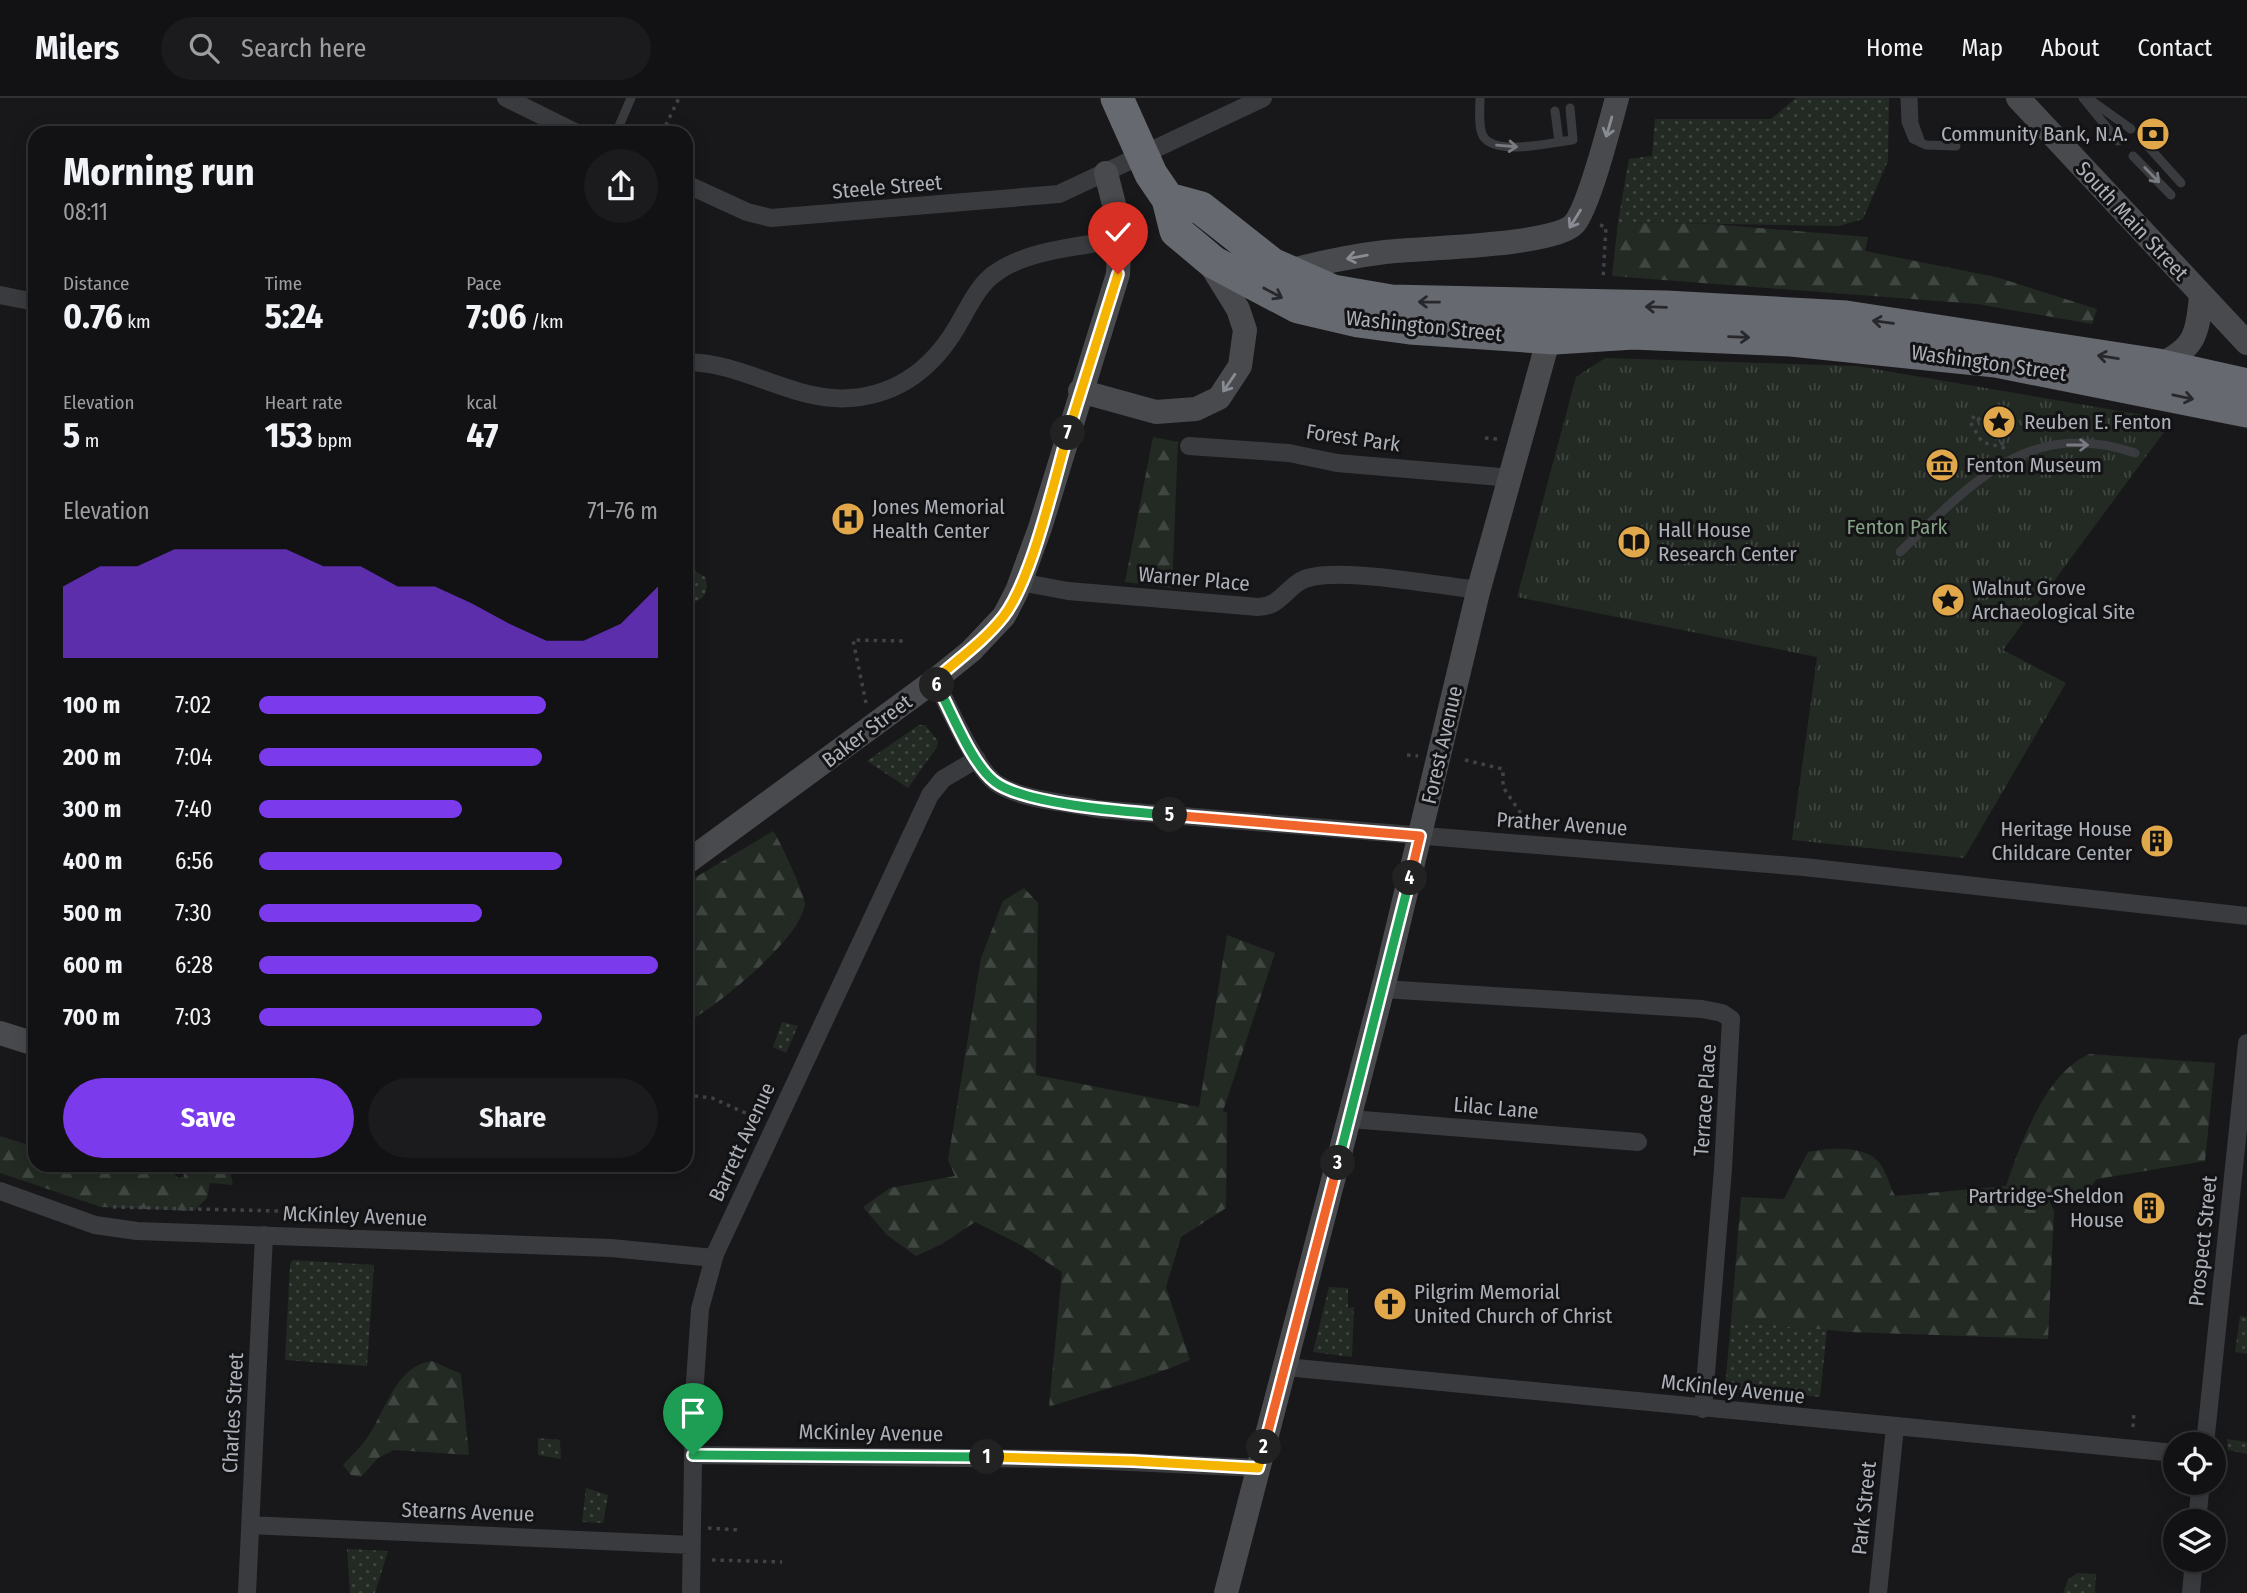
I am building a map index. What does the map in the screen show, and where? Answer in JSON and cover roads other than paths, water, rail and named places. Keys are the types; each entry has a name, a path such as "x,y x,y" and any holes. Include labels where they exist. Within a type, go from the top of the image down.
{"highway":[{"path":"1117,98 1151,174 1168,199"},
{"name":"Washington Street","path":"2247,385 2158,365 1846,317 1391,301 1333,291 1285,272 1201,208 1168,199 1176,231 1205,256 1298,307 1358,321 1410,328 1551,337 1633,333 1791,340 1983,360 2104,380 2247,411"}],"street":[{"path":"506,98 563,126"},
{"name":"Steele Street","path":"693,187 747,212 771,218 1059,194 1263,98"},
{"path":"1285,272 1384,253 1533,239 1564,233 1578,216 1601,156 1617,98"},
{"name":"South Main Street","path":"2018,98 2247,343"},
{"name":"Baker Street","path":"693,858 935,680 971,651 1004,616 1040,528 1118,274 1120,239 1115,201 1100,175"},
{"path":"693,363 729,367 831,399 876,394 912,379 934,360 956,331 983,284 996,272 1032,257 1120,239"},
{"path":"1080,391 1146,410 1169,413 1196,409 1219,398 1240,366 1245,330 1238,309 1205,256"},
{"path":"0,295 28,301"},
{"path":"2158,365 2181,355 2193,339 2199,323 2201,296"},
{"name":"Forest Avenue","path":"1226,1593 1383,989 1479,590 1551,337 1556,305"},
{"name":"Forest Park","path":"1189,446 1289,453 1338,463 1512,478"},
{"name":"Warner Place","path":"1020,582 1068,591 1258,607 1277,603 1297,582 1325,575 1479,590"},
{"name":"Prather Avenue","path":"935,680 977,760 995,782 1012,791 1097,809 1817,869 2247,916"},
{"name":"Barrett Avenue","path":"691,1593 693,1455 700,1308 714,1258 930,795 943,779 977,760"},
{"name":"Terrace Place","path":"1383,989 1702,1009 1722,1013 1731,1019 1723,1169 1703,1409"},
{"path":"0,1033 28,1042"},
{"name":"Prospect Street","path":"2206,1432 2247,1043"},
{"name":"Lilac Lane","path":"1350,1119 1638,1142"},
{"name":"McKinley Avenue","path":"0,1191 95,1224 137,1231 611,1248 714,1258"},
{"name":"Charles Street","path":"247,1593 264,1236"},
{"name":"McKinley Avenue","path":"1286,1367 2163,1452"},
{"name":"Park Street","path":"1878,1593 1895,1427"},
{"name":"McKinley Avenue","path":"693,1455 1067,1459 1258,1468"},
{"name":"Stearns Avenue","path":"251,1525 649,1543 691,1536"},
{"path":"2191,1593 2193,1572"}],"lane":[{"path":"619,126 631,98"},
{"path":"1480,98 1482,134 1488,142 1510,148 1573,140 1570,108"},
{"path":"1905,98 1908,131 1913,139 1922,144 1956,146"},
{"path":"1913,98 1914,123 1922,144"},
{"path":"2085,98 2131,129"},
{"path":"2085,98 2118,141"},
{"path":"1555,111 1559,142"},
{"path":"2146,144 2181,183"},
{"path":"2133,156 2171,195"},
{"path":"1900,552 1955,497 1992,469 2014,458 2053,445 2070,444 2106,446 2134,453"}],"place":[{"name":"Community Bank, N.A.","path":"2153,134"},
{"name":"Reuben E. Fenton","path":"1999,422"},
{"name":"Fenton Museum","path":"1942,465"},
{"name":"Jones Memorial Health Center","path":"848,519"},
{"name":"Hall House Research Center","path":"1634,542"},
{"name":"Walnut Grove Archaeological Site","path":"1948,600"},
{"name":"Heritage House Childcare Center","path":"2157,841"},
{"name":"Partridge-Sheldon House","path":"2149,1208"},
{"name":"Pilgrim Memorial United Church of Christ","path":"1390,1304"}],"park label":[{"name":"Fenton Park","path":"1897,527"}]}
